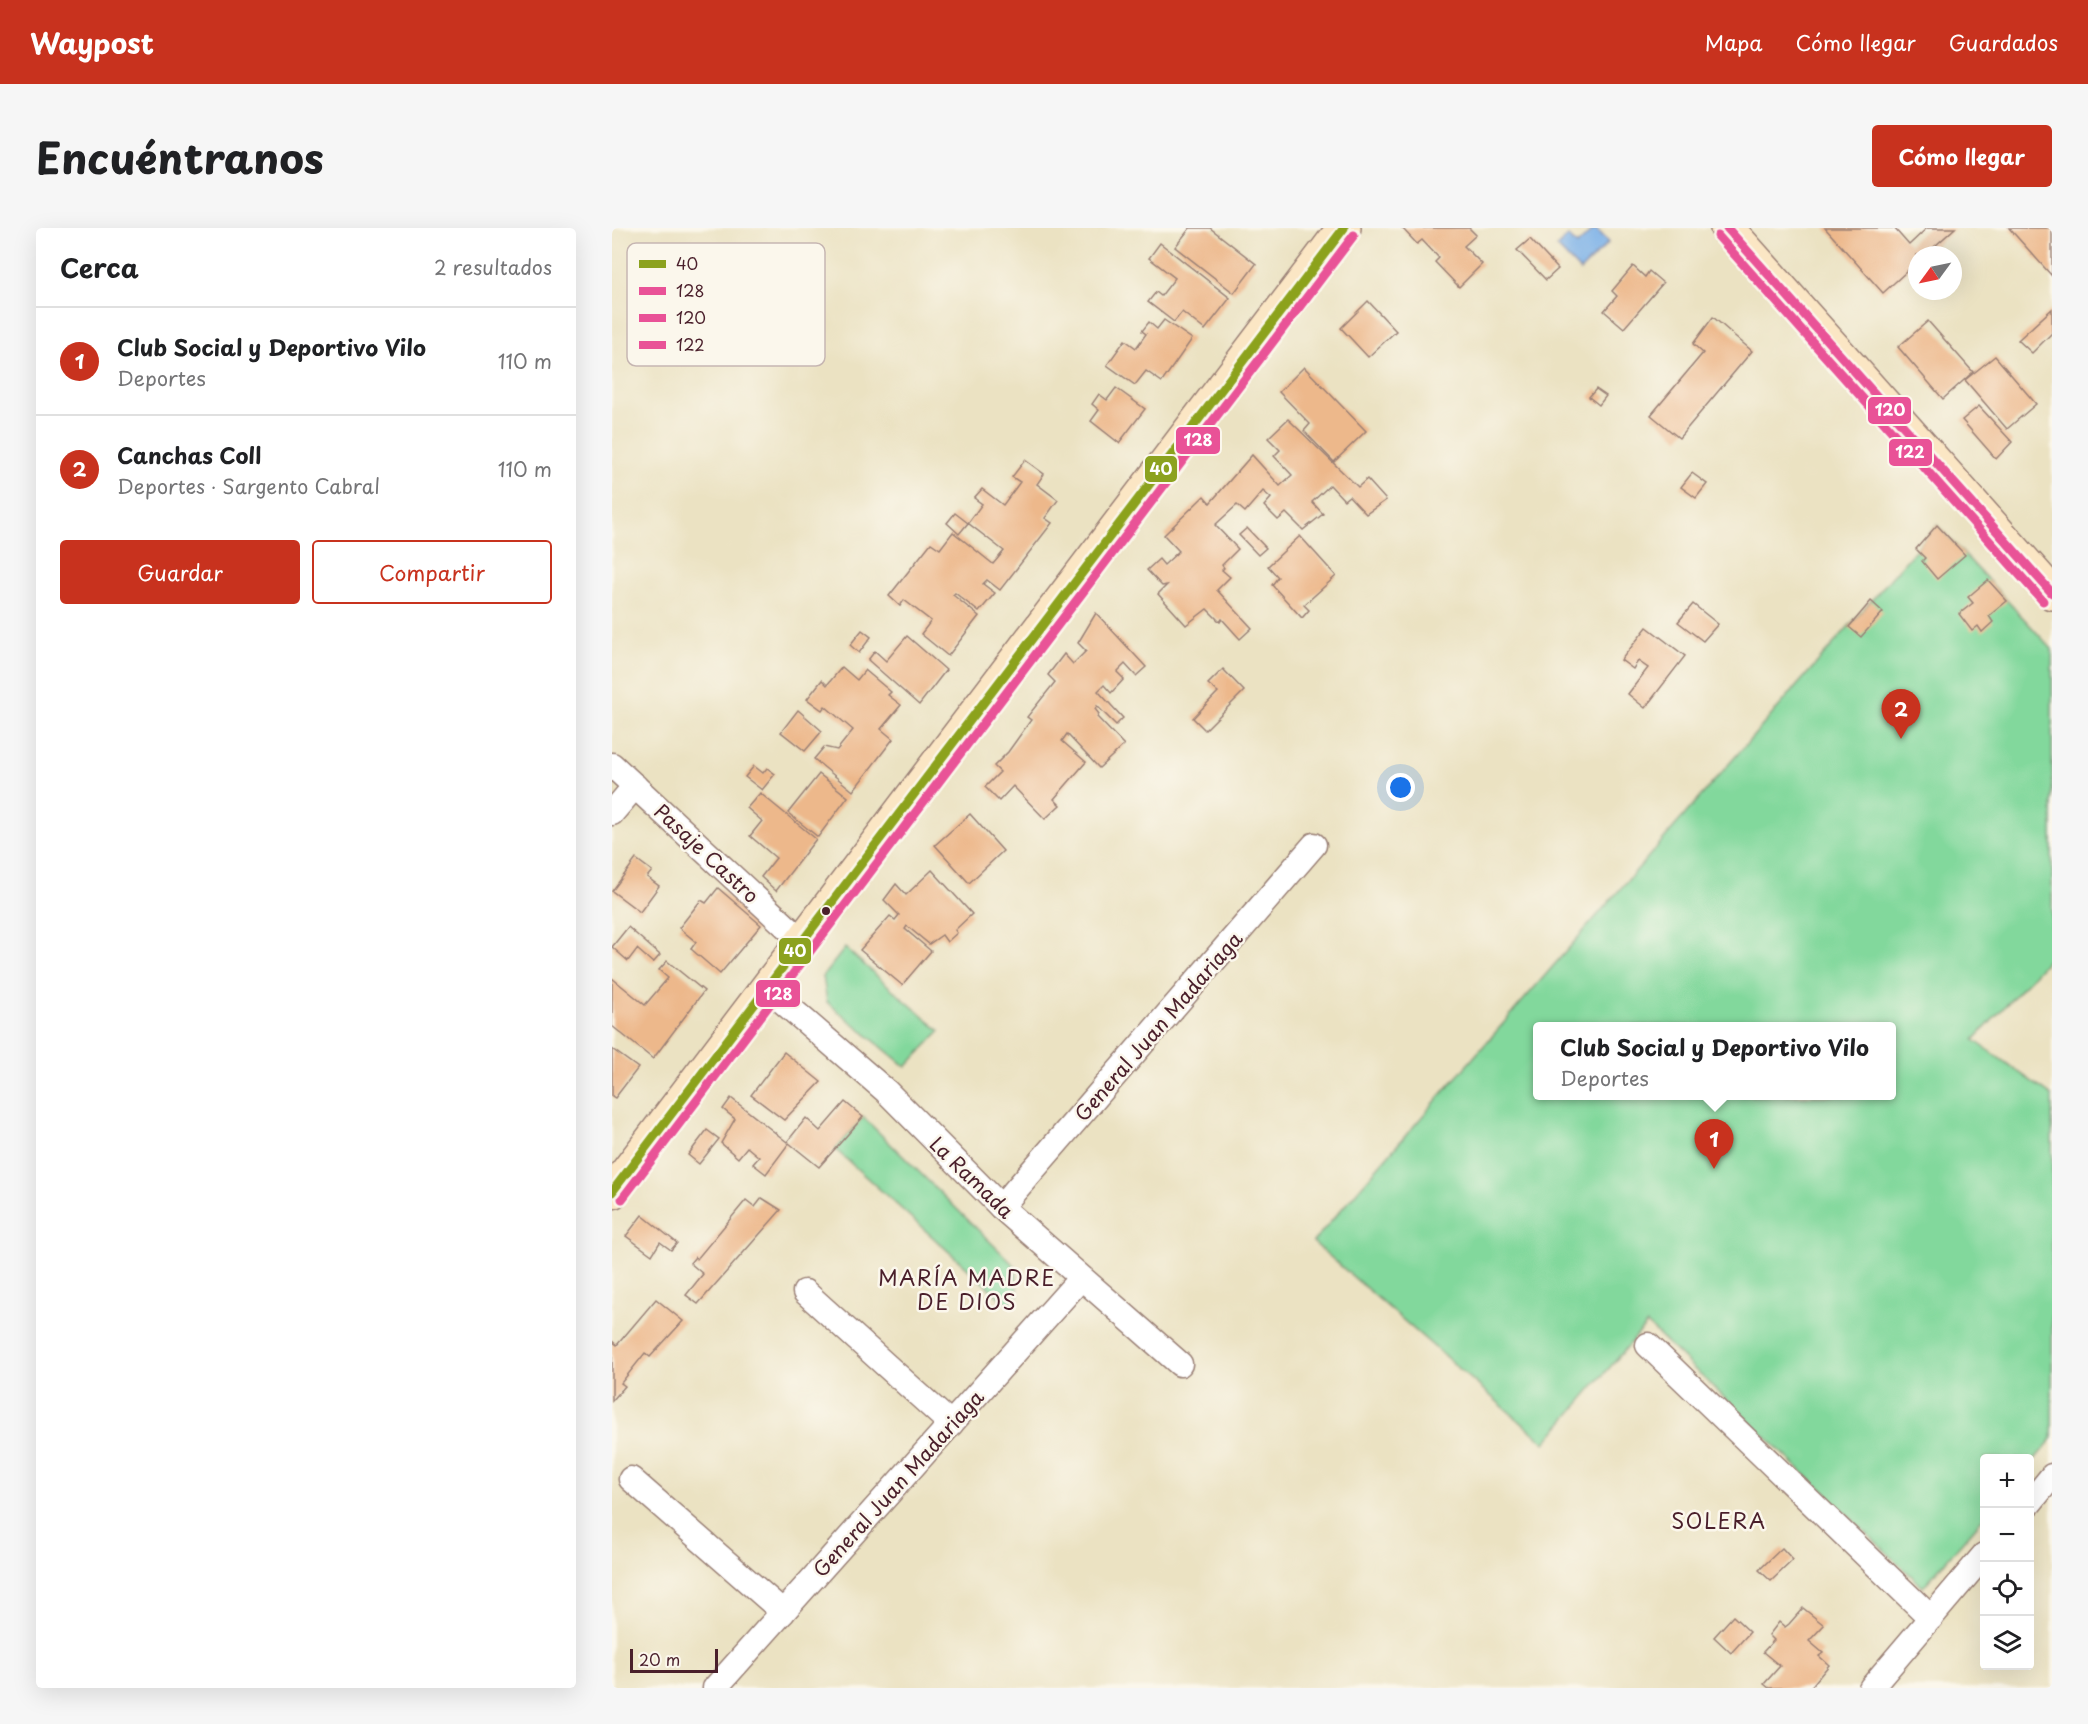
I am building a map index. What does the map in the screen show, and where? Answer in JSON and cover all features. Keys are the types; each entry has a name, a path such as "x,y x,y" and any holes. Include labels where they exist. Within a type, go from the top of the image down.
{"main road":[{"path":"612,1192 1344,228"},
{"path":"1727,228 2052,593"}],"street":[{"name":"Pasaje Castro","path":"612,765 803,942"},
{"path":"612,813 635,786"},
{"name":"General Juan Madariaga","path":"1002,1207 1314,845"},
{"name":"La Ramada","path":"767,988 886,1091 1002,1207 1180,1364"},
{"name":"General Juan Madariaga","path":"715,1688 1081,1278"},
{"path":"805,1292 951,1424"},
{"path":"1648,1345 1931,1618"},
{"path":"2034,1498 2052,1476"},
{"path":"631,1479 783,1612"},
{"path":"1871,1688 1980,1560"}],"green space":[{"path":"1937,525 2052,649 2052,955 1974,1040 2052,1096 2052,1439 2034,1460 2034,1454 1980,1454 1980,1522 1923,1587 1647,1324 1545,1443 1313,1242"},
{"path":"845,948 940,1031 906,1067 827,1002 823,976"},
{"path":"863,1117 1016,1267 1018,1295 1009,1306 835,1149"}],"water":[{"path":"1595,228 1609,242 1580,271 1557,247 1568,236 1577,245"}],"building":[{"path":"1190,228 1210,228 1256,264 1234,293 1175,247"},
{"path":"1402,228 1469,228 1476,235 1464,246 1482,264 1459,287 1435,262 1439,258 1422,240 1417,244"},
{"path":"1825,228 1894,228 1909,245 1927,228 1955,228 1935,246 1908,246 1908,270 1883,293"},
{"path":"2009,228 2052,228 2052,276"},
{"path":"1530,239 1558,269 1546,280 1517,250"},
{"path":"1160,243 1230,298 1205,330 1182,312 1174,322 1148,302 1156,292 1161,296 1175,278 1149,258"},
{"path":"1633,266 1645,277 1649,271 1663,283 1624,328 1604,311 1617,296 1612,291"},
{"path":"1368,301 1396,331 1368,357 1341,328"},
{"path":"2052,309 2052,333 2032,353 2018,340"},
{"path":"1713,317 1752,351 1679,438 1651,415 1703,353 1693,344"},
{"path":"1164,320 1192,339 1162,382 1146,371 1135,385 1107,365 1125,340 1136,348 1146,334 1142,331 1149,322 1157,329"},
{"path":"1928,321 1973,372 1943,399 1898,347"},
{"path":"1995,356 2036,404 2007,429 1965,380"},
{"path":"1304,367 1366,431 1334,462 1304,431 1310,424 1279,392"},
{"path":"1116,388 1145,409 1119,443 1091,421 1099,410 1092,404 1099,394 1107,400"},
{"path":"1596,389 1606,396 1599,405 1589,397"},
{"path":"1979,406 2012,442 1996,459 1962,420"},
{"path":"1288,419 1358,487 1367,479 1386,500 1366,514 1349,496 1344,500 1330,485 1312,502 1323,514 1303,530 1286,513 1278,520 1264,506 1271,498 1263,491 1245,512 1237,505 1215,525 1238,549 1222,565 1224,568 1222,570 1230,577 1217,590 1252,628 1240,639 1222,619 1220,622 1207,609 1186,625 1158,594 1167,585 1162,586 1147,570 1159,559 1164,565 1179,551 1164,535 1204,496 1210,503 1252,455 1280,486 1292,475 1274,456 1280,450 1268,438"},
{"path":"1025,460 1044,474 1037,484 1058,500 1045,518 1052,523 1000,590 987,580 983,584 995,593 979,612 955,593 953,595 979,616 948,656 921,634 931,621 904,600 900,606 889,596 931,543 940,549 953,532 993,564 1004,551 968,523 982,504 974,498 982,489 1003,505 1020,482 1012,477"},
{"path":"1692,473 1707,484 1696,498 1681,487"},
{"path":"955,513 968,523 959,534 947,523"},
{"path":"1937,525 1965,555 1937,579 1922,561 1925,558 1916,549"},
{"path":"1247,528 1266,548 1258,555 1239,535"},
{"path":"1300,536 1336,576 1304,605 1309,610 1302,618 1272,585 1278,577 1268,566"},
{"path":"1988,580 2007,601 1989,616 1993,622 1982,632 1978,626 1972,631 1959,614 1973,603 1968,597"},
{"path":"1871,601 1883,612 1861,637 1849,627"},
{"path":"1693,604 1718,624 1703,641 1678,622"},
{"path":"1096,613 1146,667 1136,676 1125,664 1117,672 1124,679 1111,693 1104,685 1098,691 1123,718 1116,725 1097,706 1095,709 1099,714 1097,717 1124,745 1099,768 1067,734 1062,741 1086,762 1054,799 1060,805 1045,819 1013,786 999,801 985,787 1000,772 994,766 1008,752 1031,720 1027,717 1055,682 1048,675 1064,654 1073,664 1086,651 1078,643"},
{"path":"1647,627 1685,656 1645,708 1628,694 1648,668 1638,661 1633,669 1621,660"},
{"path":"862,630 871,637 859,653 850,645"},
{"path":"907,636 946,670 919,705 868,660 875,651 886,661"},
{"path":"842,667 857,680 865,670 891,692 888,695 901,705 881,729 893,739 853,791 814,759 824,747 837,750 853,730 825,706 822,710 807,699 822,680 827,685"},
{"path":"1223,669 1244,691 1205,730 1193,718 1218,692 1208,684"},
{"path":"798,710 822,731 805,751 781,732"},
{"path":"754,766 763,773 767,768 775,774 762,790 745,777"},
{"path":"819,774 848,797 818,837 788,813"},
{"path":"760,793 816,839 776,891 761,877 776,858 750,836 762,821 747,808"},
{"path":"970,814 1003,851 969,883 935,845"},
{"path":"636,859 652,871 647,877 659,886 640,912 612,891"},
{"path":"932,870 972,914 955,930 957,933 947,942 942,935 929,944 907,926 905,929 931,951 902,985 860,950 890,916 895,920 899,915 884,900 896,884 906,895"},
{"path":"718,888 761,925 720,974 691,949 696,942 679,928 701,900 706,903"},
{"path":"628,927 660,955 653,963 637,949 628,961 612,947"},
{"path":"667,961 704,991 653,1059 612,1026 612,978 645,1005 668,978 659,970"},
{"path":"612,1049 638,1068 615,1098 612,1096"},
{"path":"784,1052 821,1082 784,1120 751,1095"},
{"path":"731,1098 787,1142 806,1118 820,1131 845,1102 863,1117 819,1167 789,1143 766,1174 753,1164 759,1157 747,1147 738,1158 721,1143 735,1119 723,1109"},
{"path":"707,1130 719,1139 699,1164 688,1155"},
{"path":"762,1198 781,1210 698,1304 686,1295 703,1274 690,1263 695,1257 697,1259 746,1200 755,1207"},
{"path":"642,1215 677,1243 671,1250 660,1242 652,1255 626,1236"},
{"path":"656,1299 683,1321 650,1357 645,1353 621,1383 625,1386 612,1401 612,1341 617,1345"},
{"path":"1782,1548 1793,1560 1771,1581 1759,1570"},
{"path":"1803,1608 1824,1625 1809,1641 1823,1653 1819,1656 1829,1665 1810,1688 1769,1688 1764,1684 1780,1666 1763,1652 1774,1640 1769,1635 1779,1622 1785,1627"},
{"path":"1733,1616 1750,1632 1731,1653 1714,1637"}],"transit line":[{"name":"40","path":"612,1192 1344,228"},
{"name":"120","path":"1727,228 2052,593"},
{"name":"128","path":"622,1199 1354,235"},
{"name":"122","path":"1718,236 2043,601"}],"place":[{"name":"Canchas Coll","path":"1901,739"},
{"name":"Club Social y Deportivo Vilo","path":"1714,1169"}],"district":[{"name":"MARÍA MADRE DE DIOS","path":"967,1289"},
{"name":"SOLERA","path":"1719,1520"}]}
